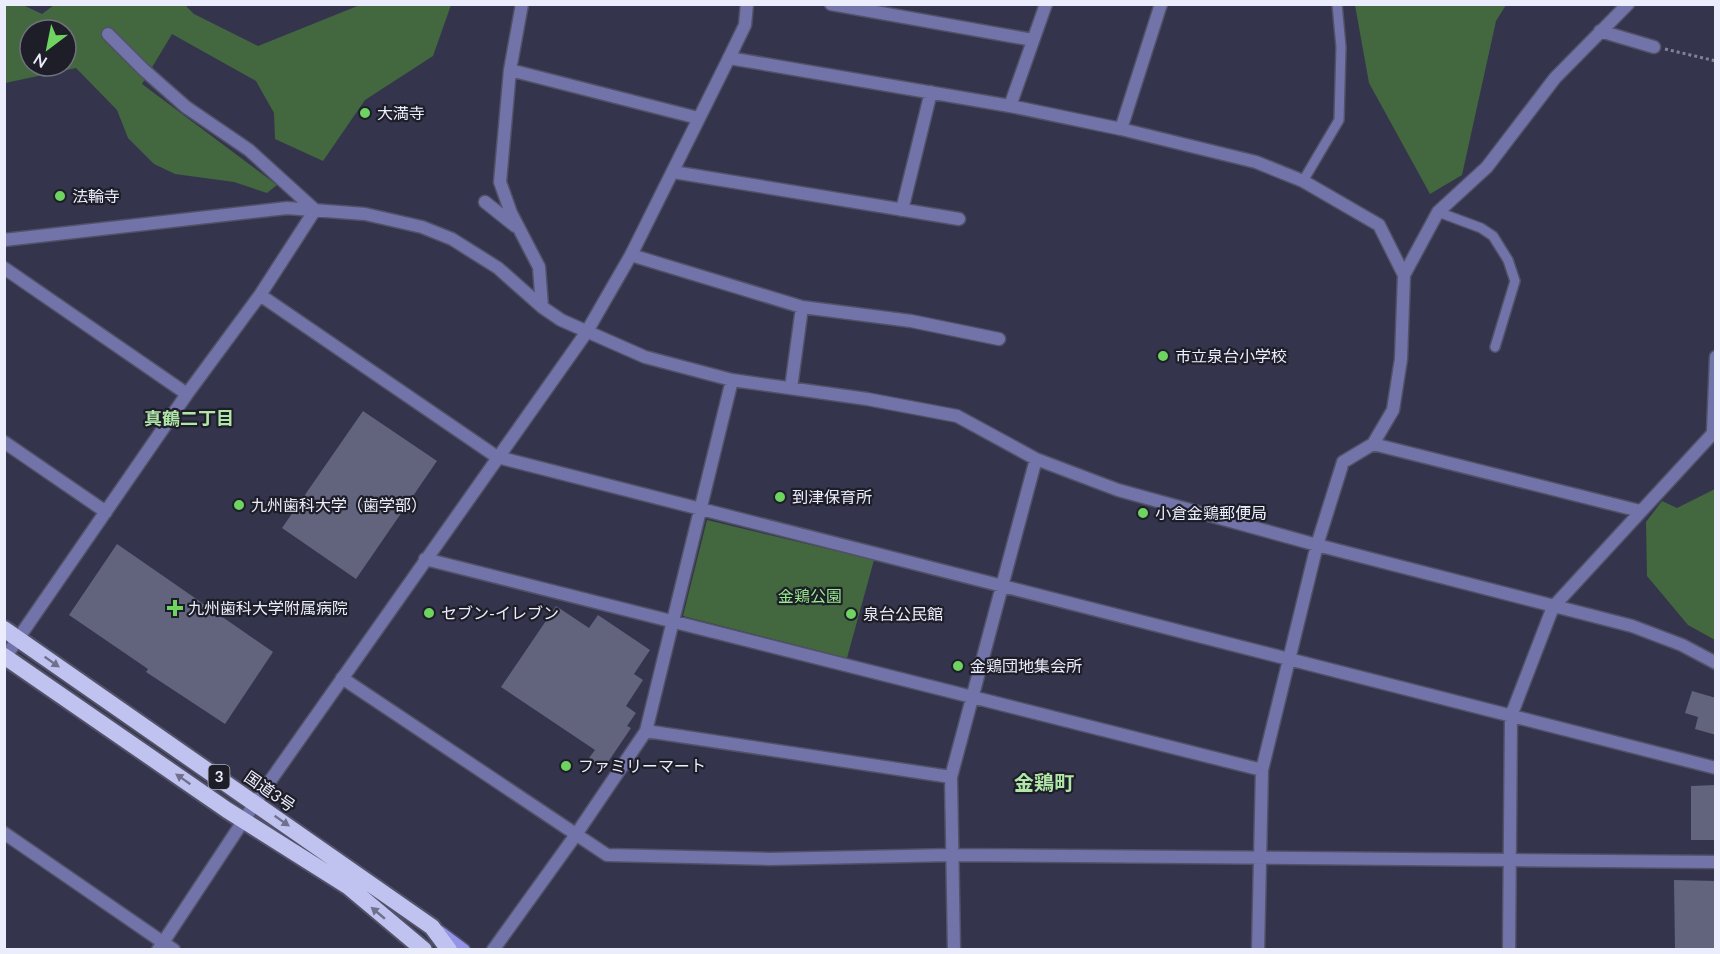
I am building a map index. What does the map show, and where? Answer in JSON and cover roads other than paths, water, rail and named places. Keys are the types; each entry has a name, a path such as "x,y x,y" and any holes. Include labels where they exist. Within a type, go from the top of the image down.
{"highway":[{"name":"国道3号","path":"4,629 432,927 449,950"},
{"name":"3","path":"5,657 244,820 348,887 424,950"}],"main road":[{"path":"432,927 465,950"}],"street":[{"path":"522,4 510,70 500,182 519,230 539,267 542,307"},
{"path":"4,833 165,947 244,820 425,559 586,333 631,255 745,25 747,4"},
{"path":"831,4 1033,40"},
{"path":"1011,106 1046,4"},
{"path":"1121,129 1161,4"},
{"path":"1258,950 1262,770 1317,545 1343,462 1373,444 1393,410 1401,359 1404,275 1438,212 1487,167 1555,78 1628,4"},
{"path":"1600,31 1654,47"},
{"path":"108,34 186,107 249,150 315,210"},
{"path":"729,57 1011,106 1121,129 1256,162 1303,181 1379,225 1404,275"},
{"path":"510,70 698,118"},
{"path":"902,210 931,92"},
{"path":"673,172 959,219"},
{"path":"485,202 519,230"},
{"path":"4,240 287,208 365,214 422,227 452,240 498,268 542,307 586,333 645,357 732,380 867,399 957,416 1036,459 1118,490 1317,545 1658,634 1716,663"},
{"path":"5,657 20,640 187,394 260,295 315,210"},
{"path":"631,255 802,307 911,321 999,339"},
{"path":"4,268 187,394"},
{"path":"260,295 497,457 1716,768"},
{"path":"791,388 802,307"},
{"path":"1509,950 1511,716 1553,607 1714,430 1716,357"},
{"path":"493,950 575,836 646,731 732,380"},
{"path":"4,442 106,512"},
{"path":"1373,444 1640,511"},
{"path":"954,950 951,777 1036,459"},
{"path":"425,559 1262,770"},
{"path":"342,678 575,836 607,855 770,859 952,855 1260,856 1716,862"},
{"path":"646,731 951,777"}],"lane":[{"path":"1303,181 1339,120 1341,48 1337,4"},
{"path":"1438,212 1480,228 1493,236 1508,260 1515,280 1495,347"}],"place":[{"name":"大満寺","path":"365,113"},
{"name":"法輪寺","path":"60,196"},
{"name":"市立泉台小学校","path":"1163,356"},
{"name":"到津保育所","path":"780,497"},
{"name":"九州歯科大学（歯学部）","path":"239,505"},
{"name":"小倉金鶏郵便局","path":"1143,513"},
{"name":"九州歯科大学附属病院","path":"175,608"},
{"name":"セブン-イレブン","path":"429,613"},
{"name":"泉台公民館","path":"851,614"},
{"name":"金鶏団地集会所","path":"958,666"},
{"name":"ファミリーマート","path":"566,766"}],"district":[{"name":"真鶴二丁目","path":"189,419"},
{"name":"金鶏町","path":"1044,783"}],"park label":[{"name":"金鶏公園","path":"810,596"}]}
